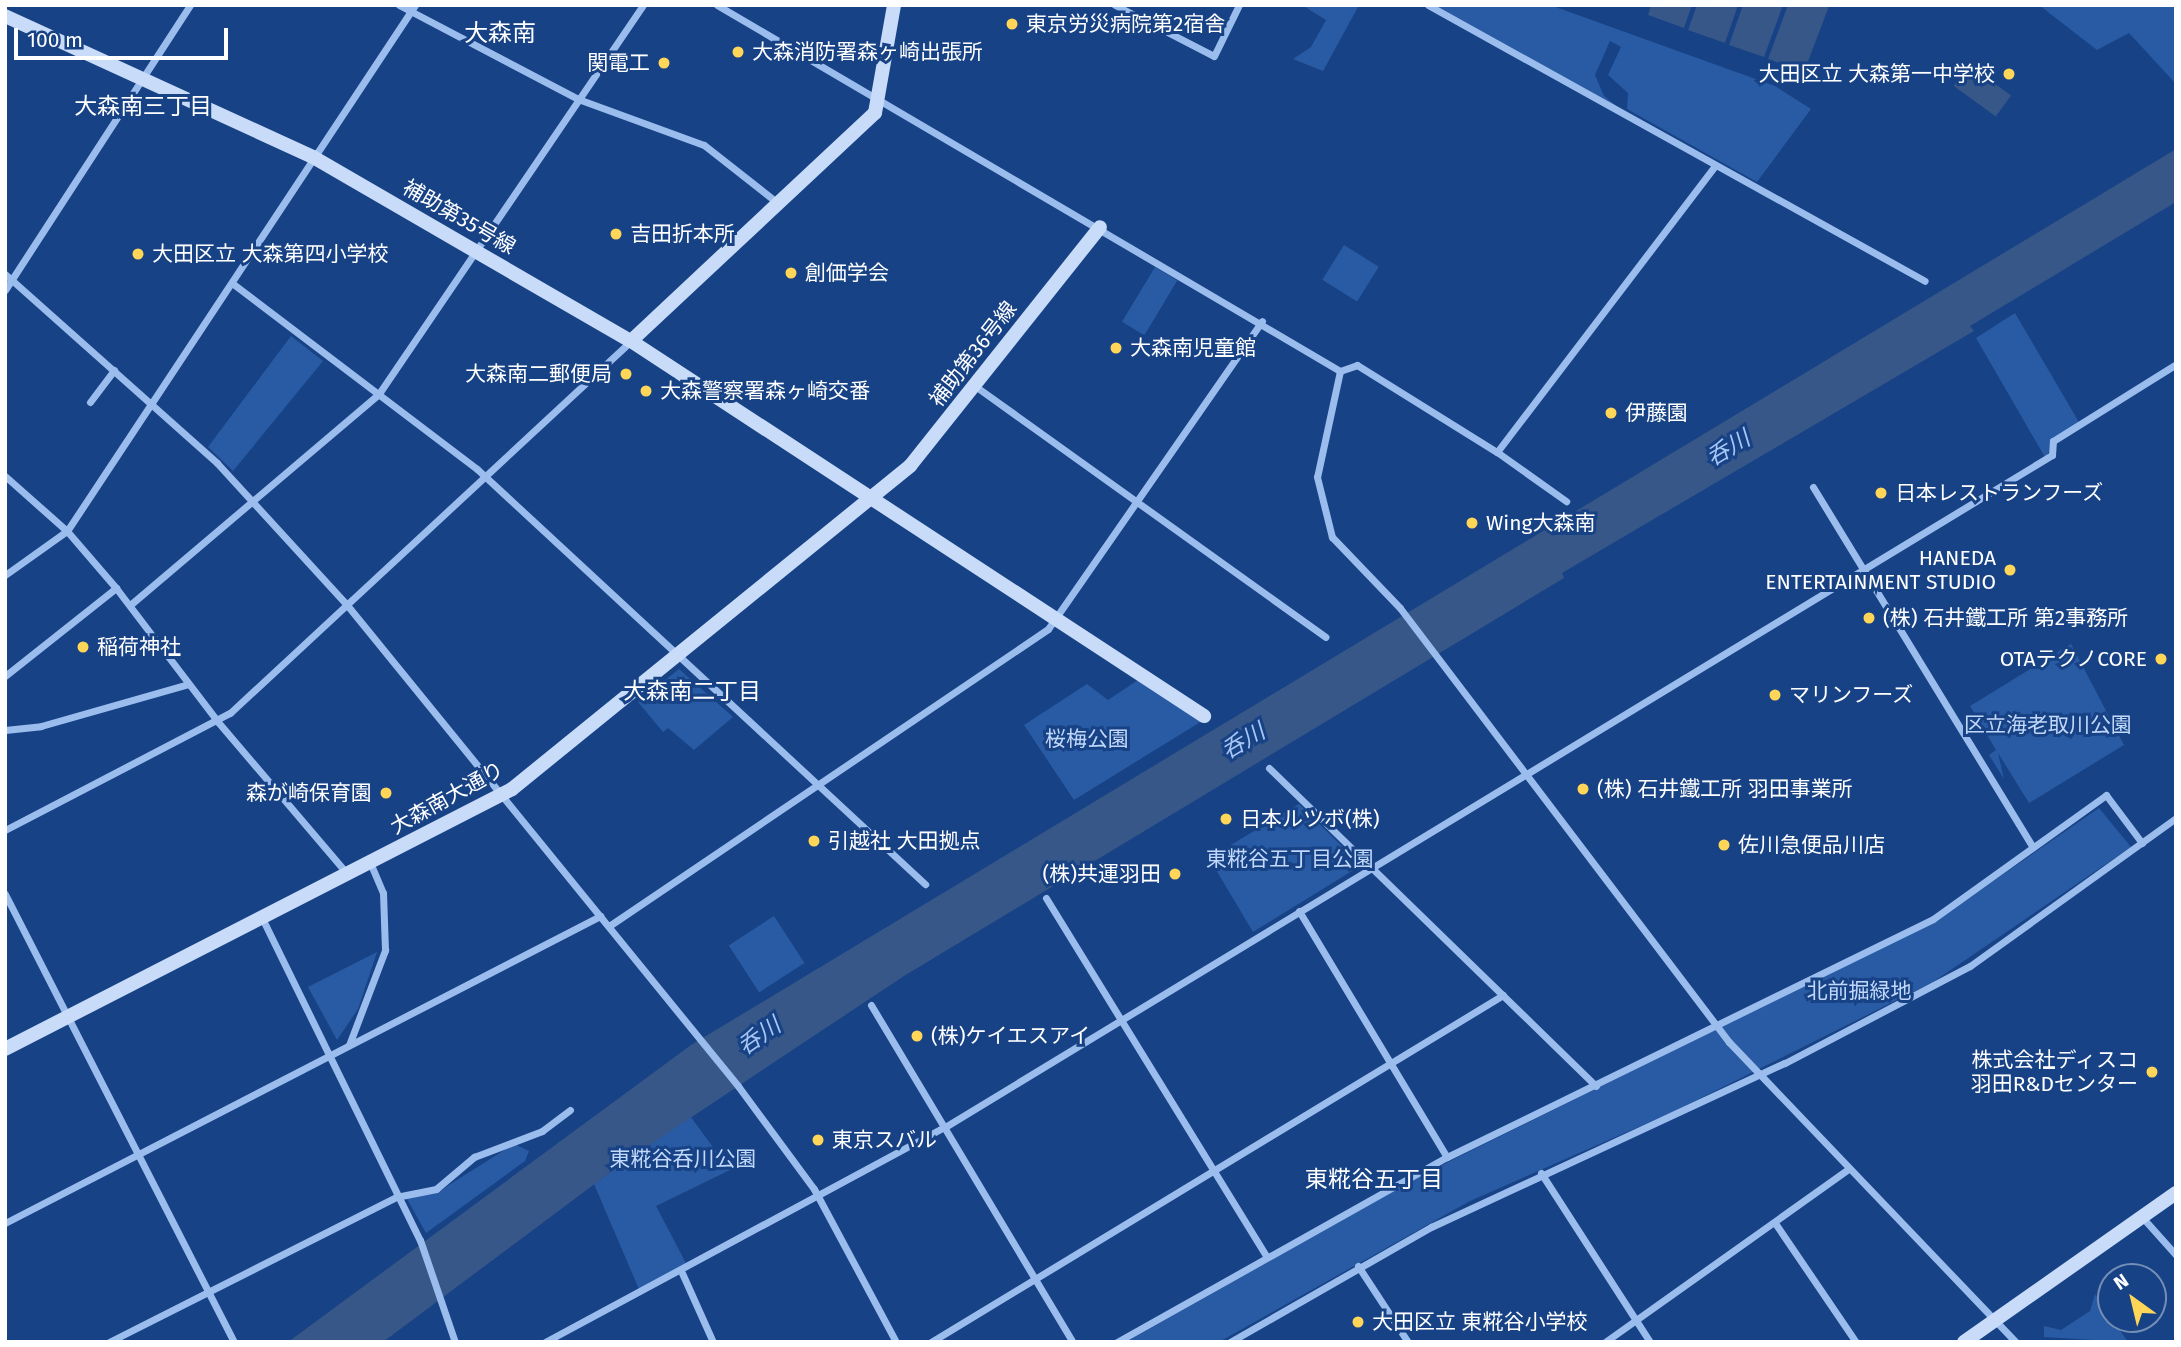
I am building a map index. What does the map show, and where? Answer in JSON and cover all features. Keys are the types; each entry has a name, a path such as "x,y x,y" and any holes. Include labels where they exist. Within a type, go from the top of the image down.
{"street":[{"path":"5,290 9,277 190,5"},
{"path":"399,5 413,8 578,99 704,145 779,204"},
{"path":"130,605 254,504 378,395 643,5"},
{"path":"717,5 878,95 1262,321 1340,371"},
{"path":"5,830 218,722 779,204 864,125 878,95 894,5"},
{"path":"1115,5 1214,56 1239,5"},
{"path":"1428,5 1714,167 1925,281"},
{"path":"5,575 67,531 413,8"},
{"name":"補助第35号線","path":"5,16 313,157 631,341 1204,716"},
{"path":"1497,452 1714,167"},
{"name":"補助第36号線","path":"870,497 910,466 1100,227"},
{"path":"9,277 152,404 254,504 346,605 737,1086 820,1199 896,1342"},
{"path":"232,283 484,477 925,884"},
{"path":"609,926 818,786 1057,618 1262,321"},
{"path":"545,1342 820,1199 945,1127 1525,772 2052,455 2053,441 2176,364"},
{"path":"1340,371 1357,365 1497,452 1566,501"},
{"path":"90,402 114,370"},
{"path":"1340,371 1317,483 1332,537 1400,608 1729,1042 1847,1170 2016,1342"},
{"path":"975,386 1325,637"},
{"path":"5,476 67,531 130,605 218,722 348,875"},
{"path":"1813,487 2032,846"},
{"name":"大森南大通り","path":"67,1017 501,796 870,497"},
{"path":"5,676 116,588"},
{"path":"5,730 41,726 188,684"},
{"path":"1269,768 1596,1086"},
{"path":"1117,1342 1266,1256 1447,1157 1718,1028 1933,919 2106,795 2142,843"},
{"path":"1230,1342 1358,1266 1541,1173 1760,1075 1970,966 2176,818"},
{"path":"349,1045 385,950 383,893 370,863"},
{"path":"5,894 234,1342"},
{"path":"1046,898 1266,1256"},
{"path":"1299,911 1447,1157"},
{"path":"5,1223 600,915"},
{"path":"262,918 334,1054 396,1197 420,1240 455,1342"},
{"path":"931,1342 1213,1168 1503,995"},
{"path":"871,1005 1073,1342"},
{"path":"5,1049 67,1017"},
{"path":"110,1342 396,1197 436,1189 474,1157 542,1131 570,1110"},
{"path":"1605,1342 1847,1170"},
{"path":"1541,1173 1650,1342"},
{"path":"1964,1342 2176,1193"},
{"path":"2142,1216 2176,1255"},
{"path":"1775,1223 1856,1342"},
{"path":"1358,1266 1408,1342"},
{"path":"682,1273 713,1342"}],"green space":[{"path":"1302,5 1358,7 1323,71 1293,59 1311,47 1326,20"},
{"path":"1435,5 1550,5 1775,86 1811,109 1757,182 1627,109 1628,93 1608,75 1621,47 1610,41 1595,75 1604,96 1619,108"},
{"path":"2039,5 2176,5 2176,84 2129,33 2097,50"},
{"path":"1344,245 1379,267 1357,301 1322,280"},
{"path":"1155,267 1177,280 1144,335 1122,322"},
{"path":"2015,313 2080,424 2053,441 2046,459 1976,338"},
{"path":"291,336 323,361 233,471 208,447"},
{"name":"区立海老取川公園","path":"2071,644 2124,745 2029,803 1998,753 2004,779 1989,755 1996,750 1970,706"},
{"path":"679,669 733,717 694,750 668,728 663,732 638,702"},
{"name":"桜梅公園","path":"1138,680 1202,721 1074,800 1024,725 1087,684 1108,700"},
{"name":"東糀谷五丁目公園","path":"1299,804 1353,857 1352,871 1253,932 1209,858"},
{"name":"北前掘緑地","path":"2099,808 2131,847 1933,982 1677,1110 1470,1201 1219,1342 1126,1342 1420,1176 1937,920"},
{"path":"774,916 804,963 759,992 729,945"},
{"path":"377,952 358,1009 337,1040 308,987"},
{"name":"東糀谷呑川公園","path":"690,1116 730,1170 656,1206 689,1269 641,1294 594,1184"},
{"path":"514,1144 529,1151 525,1161 426,1233 407,1199 441,1190"},
{"path":"2095,1294 2097,1333 2122,1333 2128,1342 2044,1337 2044,1326 2061,1330 2090,1311"}],"water":[{"path":"1651,5 1692,5 1684,28 1648,15"},
{"path":"1697,5 1738,5 1725,43 1688,30"},
{"path":"1743,5 1783,5 1764,57 1729,45"},
{"path":"1788,5 1829,6 1804,72 1768,59"},
{"path":"1969,65 2011,96 1996,117 1954,86"},
{"name":"呑川","path":"2176,149 2176,202 1970,326 1974,331 1562,573 1564,578 904,976 624,1162 383,1342 288,1342 691,1045"}],"place":[{"name":"東京労災病院第2宿舎","path":"1012,24"},
{"name":"大森消防署森ヶ崎出張所","path":"738,52"},
{"name":"関電工","path":"664,63"},
{"name":"大田区立 大森第一中学校","path":"2009,74"},
{"name":"吉田折本所","path":"616,234"},
{"name":"大田区立 大森第四小学校","path":"138,254"},
{"name":"創価学会","path":"791,273"},
{"name":"大森南児童館","path":"1116,348"},
{"name":"大森南二郵便局","path":"626,374"},
{"name":"大森警察署森ヶ崎交番","path":"646,391"},
{"name":"伊藤園","path":"1611,413"},
{"name":"日本レストランフーズ","path":"1881,493"},
{"name":"Wing大森南","path":"1472,523"},
{"name":"HANEDA ENTERTAINMENT STUDIO","path":"2010,570"},
{"name":"(株) 石井鐵工所 第2事務所","path":"1869,618"},
{"name":"稲荷神社","path":"83,647"},
{"name":"OTAテクノCORE","path":"2161,659"},
{"name":"マリンフーズ","path":"1775,695"},
{"name":"(株) 石井鐵工所 羽田事業所","path":"1583,789"},
{"name":"森が崎保育園","path":"386,793"},
{"name":"日本ルツボ(株)","path":"1226,819"},
{"name":"引越社 大田拠点","path":"814,841"},
{"name":"佐川急便品川店","path":"1724,845"},
{"name":"(株)共運羽田","path":"1175,874"},
{"name":"(株)ケイエスアイ","path":"917,1036"},
{"name":"株式会社ディスコ 羽田R&Dセンター","path":"2152,1072"},
{"name":"東京スバル","path":"818,1140"},
{"name":"大田区立 東糀谷小学校","path":"1358,1322"}],"district":[{"name":"大森南","path":"500,34"},
{"name":"大森南三丁目","path":"143,106"},
{"name":"大森南二丁目","path":"692,691"},
{"name":"東糀谷五丁目","path":"1374,1179"}]}
